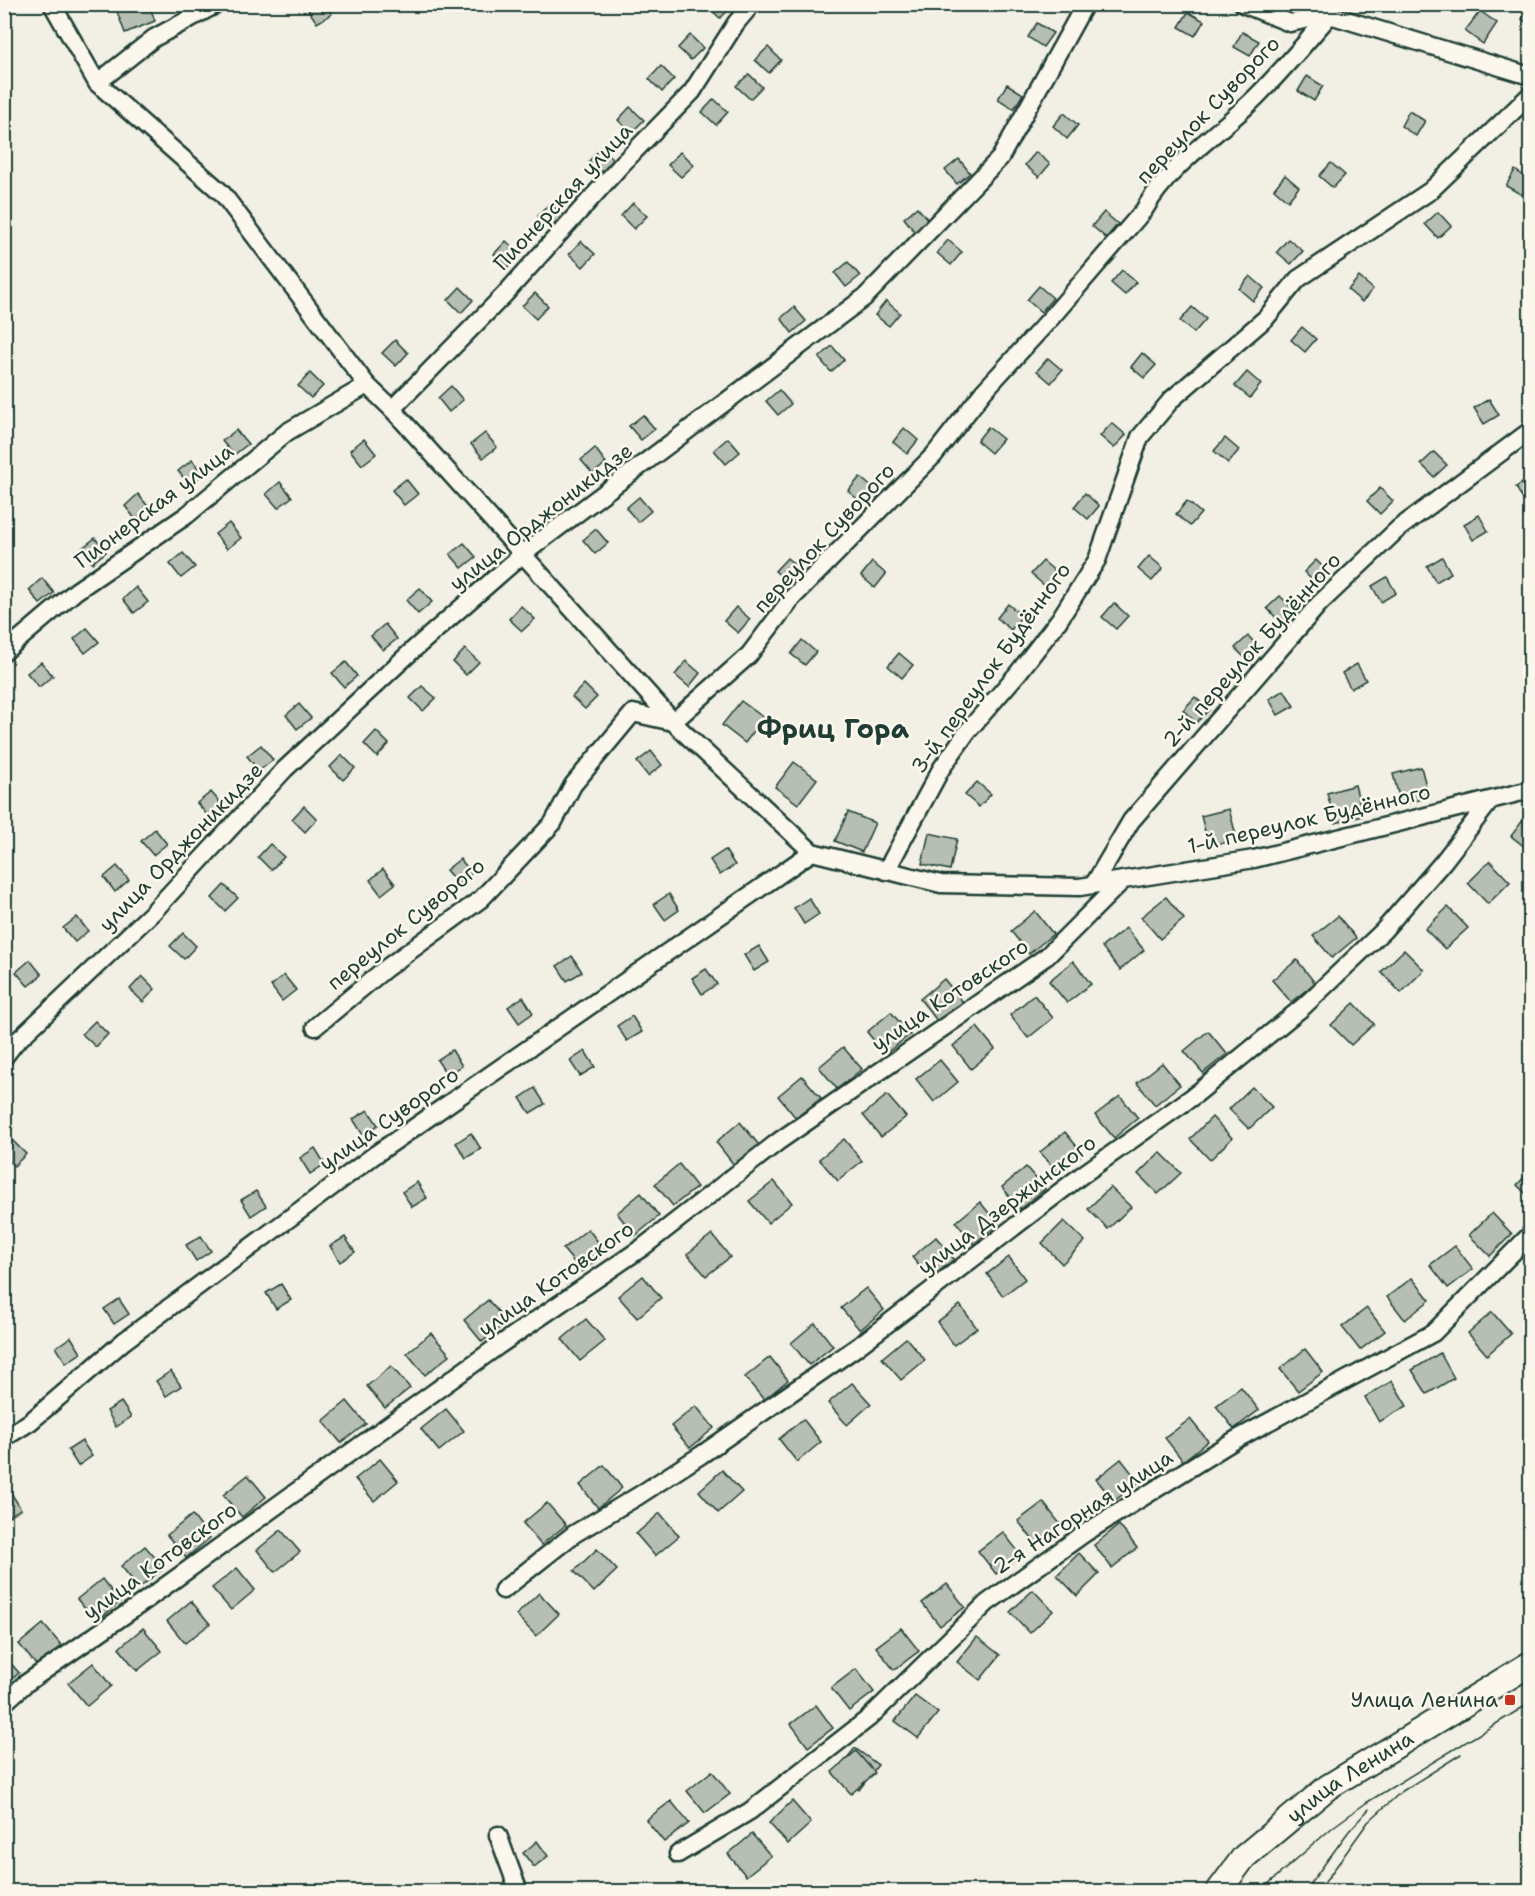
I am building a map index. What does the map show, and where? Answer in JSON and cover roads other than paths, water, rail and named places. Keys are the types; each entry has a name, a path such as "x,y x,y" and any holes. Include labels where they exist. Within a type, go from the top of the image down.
{"main road":[{"name":"улица Ленина","path":"1218,1892 1244,1857 1328,1787 1530,1664"}],"street":[{"path":"52,4 97,84 222,193 367,385 392,409 673,722 812,852"},
{"path":"97,84 154,38 217,4"},
{"name":"Пионерская улица","path":"392,409 505,294 623,163 692,92 736,23 752,4"},
{"name":"улица Орджоникидзе","path":"4,1057 14,1044 152,913 285,769 414,649 523,554 866,297 1000,158 1085,4"},
{"path":"1243,4 1290,23 1330,15 1530,76"},
{"name":"переулок Суворого","path":"315,1027 385,969 481,899 553,823 573,785 633,713 673,722 748,655 792,598 934,455 984,391 1050,319 1144,210 1153,194 1179,165 1256,96 1330,15"},
{"name":"3-й переулок Будённого","path":"886,871 941,769 967,732 1018,673 1059,620 1097,560 1140,436 1172,399 1266,318 1298,279 1430,190 1530,94"},
{"name":"Пионерская улица","path":"4,652 76,591 187,515 287,432 367,385"},
{"name":"2-й переулок Будённого","path":"1094,884 1131,821 1319,604 1398,529 1530,431"},
{"name":"1-й переулок Будённого","path":"812,852 941,884 1080,887 1254,859 1530,790"},
{"name":"улица Дзержинского","path":"503,1590 574,1534 701,1455 857,1347 1082,1175 1195,1095 1304,1006 1383,931 1443,862 1491,800"},
{"name":"улица Суворого","path":"4,1438 30,1422 124,1341 375,1154 812,852"},
{"name":"улица Котовского","path":"4,1702 25,1684 139,1605 498,1346 643,1247 779,1141 1047,956 1123,880"},
{"name":"2-я Нагорная улица","path":"678,1854 750,1811 869,1718 987,1603 1085,1533 1235,1440 1433,1333 1530,1235"},
{"path":"498,1835 519,1892"}],"tram line":[{"path":"1259,1892 1333,1827 1366,1803 1530,1703"},
{"path":"1318,1892 1368,1822 1401,1792 1461,1754"},
{"path":"1304,1892 1349,1831 1369,1809"}],"place":[{"name":"Улица Ленина","path":"1510,1700"}],"district":[{"name":"Фриц Гора","path":"833,728"}]}
